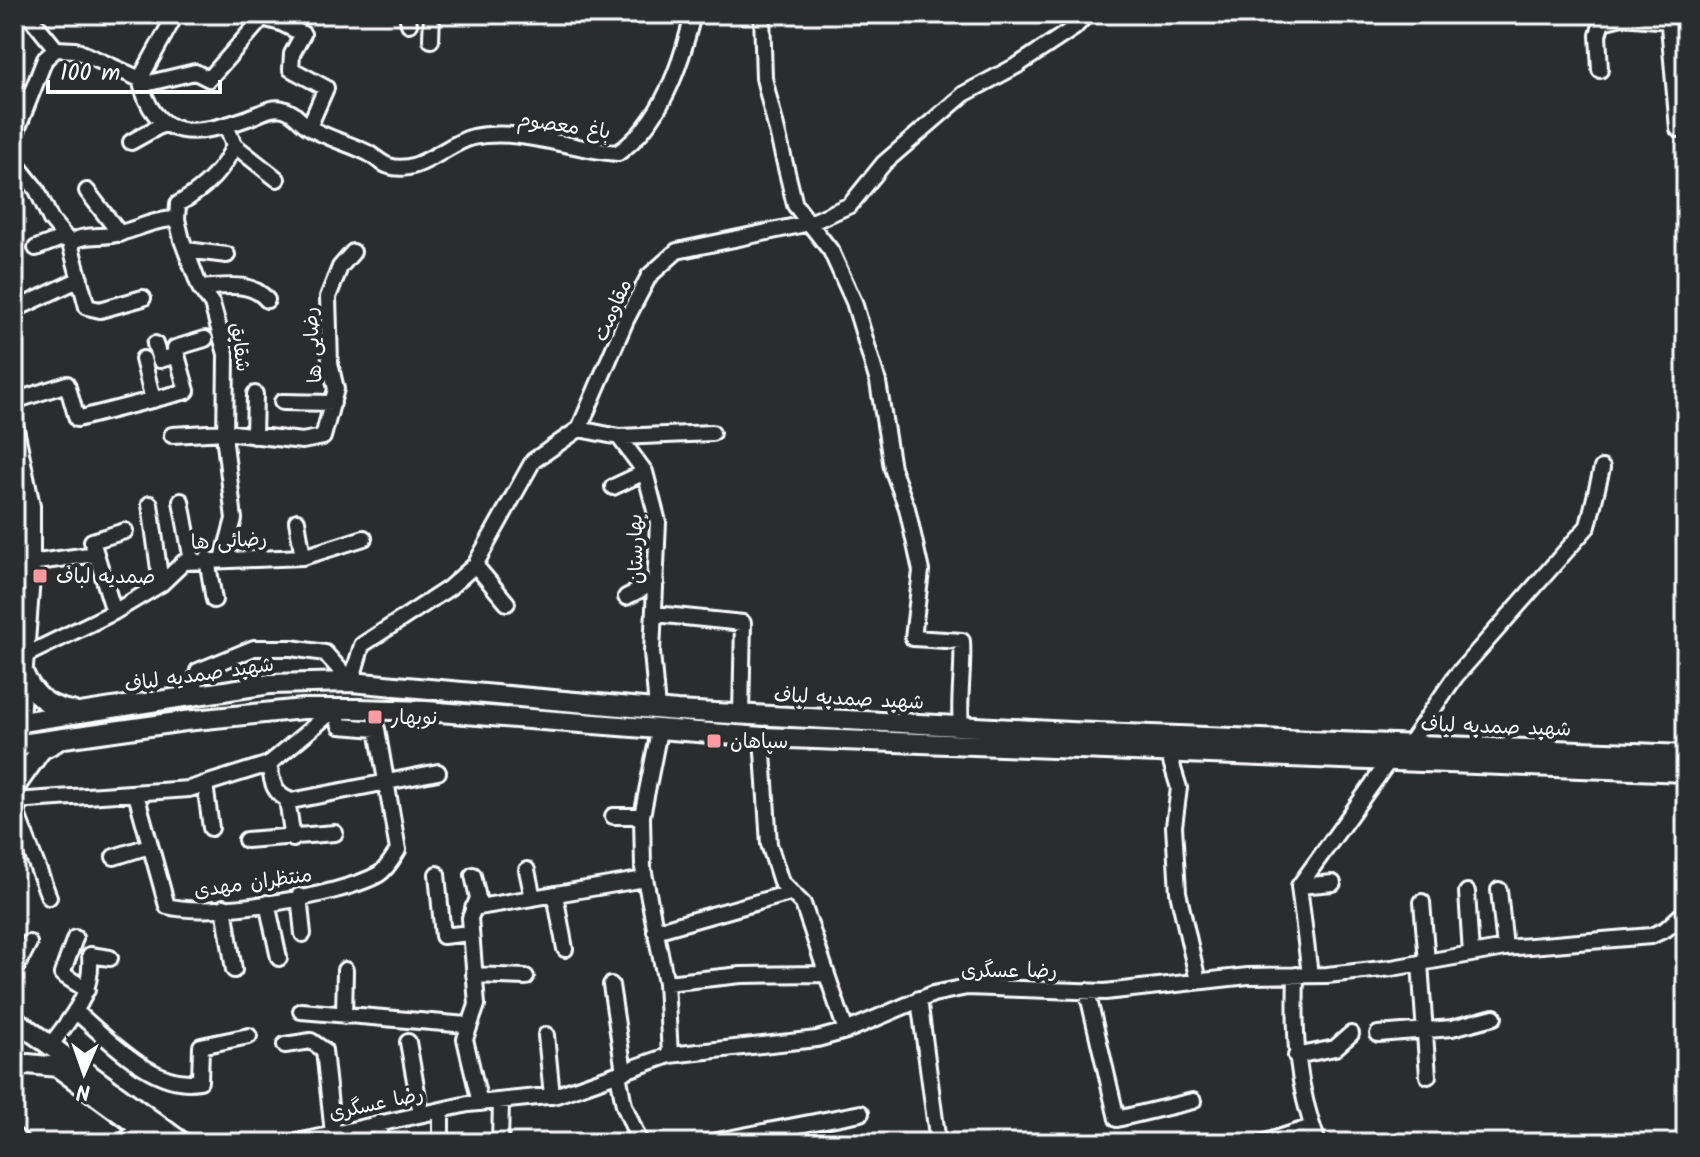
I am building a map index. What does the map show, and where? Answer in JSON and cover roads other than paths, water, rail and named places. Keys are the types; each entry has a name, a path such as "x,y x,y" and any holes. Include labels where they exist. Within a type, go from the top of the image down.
{"main road":[{"path":"14,429 30,506 30,563 14,781"},
{"path":"24,664 31,690 44,701 56,708 82,713"},
{"name":"شهید صمدیه لباف","path":"18,723 270,684 351,682 657,709 961,726 1104,741 1168,752 1686,772"},
{"name":"شهید صمدیه لباف","path":"16,744 185,721 335,709 426,711 762,737 1409,744 1686,755"},
{"path":"14,790 41,750 66,737"},
{"path":"14,1019 183,1143"},
{"path":"14,1032 161,1143"},
{"path":"14,1069 28,1064 58,1067"}],"street":[{"path":"28,14 56,49"},
{"path":"14,138 45,59 56,49 75,50 140,79 149,83 195,72 209,79 264,16 303,34 292,54 291,69 326,88 309,127 287,109 274,107 226,125 191,133 172,129 144,99 140,79 172,21 166,14"},
{"path":"431,40 432,14"},
{"name":"باغ معصوم","path":"309,127 355,147 390,167 414,165 459,141 477,136 534,140 618,153 641,137 656,112 684,50 693,14"},
{"path":"762,14 764,78 775,136 795,205 831,251 854,302 878,382 892,468 907,508 921,571 913,638 962,641 964,672 958,697 961,726"},
{"name":"مقاومت","path":"579,429 626,320 649,276 677,251 810,223 850,205 884,163 964,94 1018,65 1074,28 1087,14"},
{"path":"1600,70 1598,35 1602,22 1622,17 1668,18 1678,41 1678,129"},
{"path":"131,142 165,123"},
{"path":"226,125 234,145 277,179"},
{"path":"36,248 79,237 120,234 136,226 177,219 178,204 200,191 217,174 234,145"},
{"path":"14,161 37,190 51,220 68,240 87,307 100,310 143,298"},
{"path":"87,191 120,234"},
{"name":"شقایق","path":"177,219 200,288 212,304 226,354 225,432 234,519 207,560"},
{"path":"186,250 227,255"},
{"name":"رضایی ها","path":"172,435 225,432 302,441 323,437 336,389 330,363 328,297 340,267 353,252"},
{"path":"14,310 80,279"},
{"path":"200,288 248,285 259,290 267,300"},
{"path":"14,401 67,384 77,419 187,391 175,348 205,339"},
{"path":"155,344 160,360 177,355"},
{"path":"143,359 153,400"},
{"path":"254,436 255,394"},
{"path":"282,402 333,403"},
{"path":"351,682 362,645 449,588 475,565 533,461 579,429 619,437 712,433"},
{"name":"بهارستان","path":"619,437 645,472 658,522 652,652 657,709"},
{"path":"1409,744 1455,677 1588,526 1602,468"},
{"path":"613,487 645,472"},
{"path":"181,501 207,560 214,600"},
{"path":"150,504 161,584"},
{"path":"297,521 303,557"},
{"path":"114,612 92,541 125,531"},
{"name":"رضائی ها","path":"24,664 161,584 184,562 303,557 364,538"},
{"path":"30,563 96,554"},
{"path":"475,565 507,603"},
{"path":"626,597 656,582"},
{"path":"655,614 743,623 741,714"},
{"path":"193,696 198,671 254,648 291,648 325,653 351,682"},
{"path":"49,897 14,804 136,794 205,784 269,764 335,709 340,726 377,729 386,782"},
{"path":"659,731 642,816 645,879 666,983 670,1055"},
{"path":"762,737 769,844 781,882 803,904 846,1031"},
{"path":"1168,752 1179,788 1174,826 1178,892 1198,981"},
{"path":"1318,1143 1296,1056 1303,975 1299,886 1389,761"},
{"path":"269,764 273,787 287,799 293,839"},
{"path":"287,799 438,772"},
{"name":"منتظران مهدی","path":"136,794 167,906 187,912 267,903 352,886 382,872 398,850 386,782"},
{"path":"205,784 211,828"},
{"path":"613,816 642,816"},
{"path":"246,840 293,839 335,833"},
{"path":"114,857 149,846"},
{"path":"527,870 533,898"},
{"path":"437,874 443,936 470,933"},
{"path":"473,875 478,898 473,908 470,933 477,1005 467,1025 466,1054 480,1103"},
{"path":"473,908 645,879"},
{"path":"1299,886 1333,883"},
{"path":"1499,890 1505,948"},
{"path":"1467,892 1471,954"},
{"path":"655,931 790,893"},
{"path":"555,894 565,949"},
{"path":"299,896 303,934"},
{"path":"1422,902 1428,1076"},
{"path":"267,903 279,958"},
{"path":"224,907 234,970"},
{"name":"رضا عسگری","path":"293,1143 334,1137 380,1122 441,1110 552,1096 670,1055 817,1039 846,1031 919,999 967,987 1087,991 1423,963 1505,948 1651,936 1666,929 1686,911"},
{"path":"75,938 62,974 87,990"},
{"path":"14,972 29,943"},
{"path":"50,1046 87,990 92,978 90,955 110,958"},
{"path":"344,1016 345,970"},
{"path":"666,983 741,975 825,974"},
{"path":"474,975 526,977"},
{"path":"611,985 624,1105 640,1143"},
{"path":"1087,991 1117,1119 1193,1101"},
{"path":"919,999 938,1143"},
{"path":"75,1011 127,1054 159,1075 183,1084 200,1081 201,1046 249,1036"},
{"path":"301,1011 467,1025"},
{"path":"1378,1034 1425,1031 1494,1017"},
{"path":"1296,1056 1335,1048 1351,1034"},
{"path":"546,1035 552,1096"},
{"path":"285,1045 311,1041 324,1050 334,1137"},
{"path":"408,1042 421,1114"},
{"path":"500,1143 501,1101"},
{"path":"441,1110 441,1143"},
{"path":"707,1143 861,1113"},
{"path":"380,1122 380,1143"},
{"path":"1262,1143 1312,1127"},
{"path":"122,1143 140,1128"},
{"path":"14,1135 22,1143"}],"place":[{"name":"صمدیه لباف","path":"40,576"},
{"name":"نوبهار","path":"375,717"},
{"name":"سپاهان","path":"714,741"}]}
